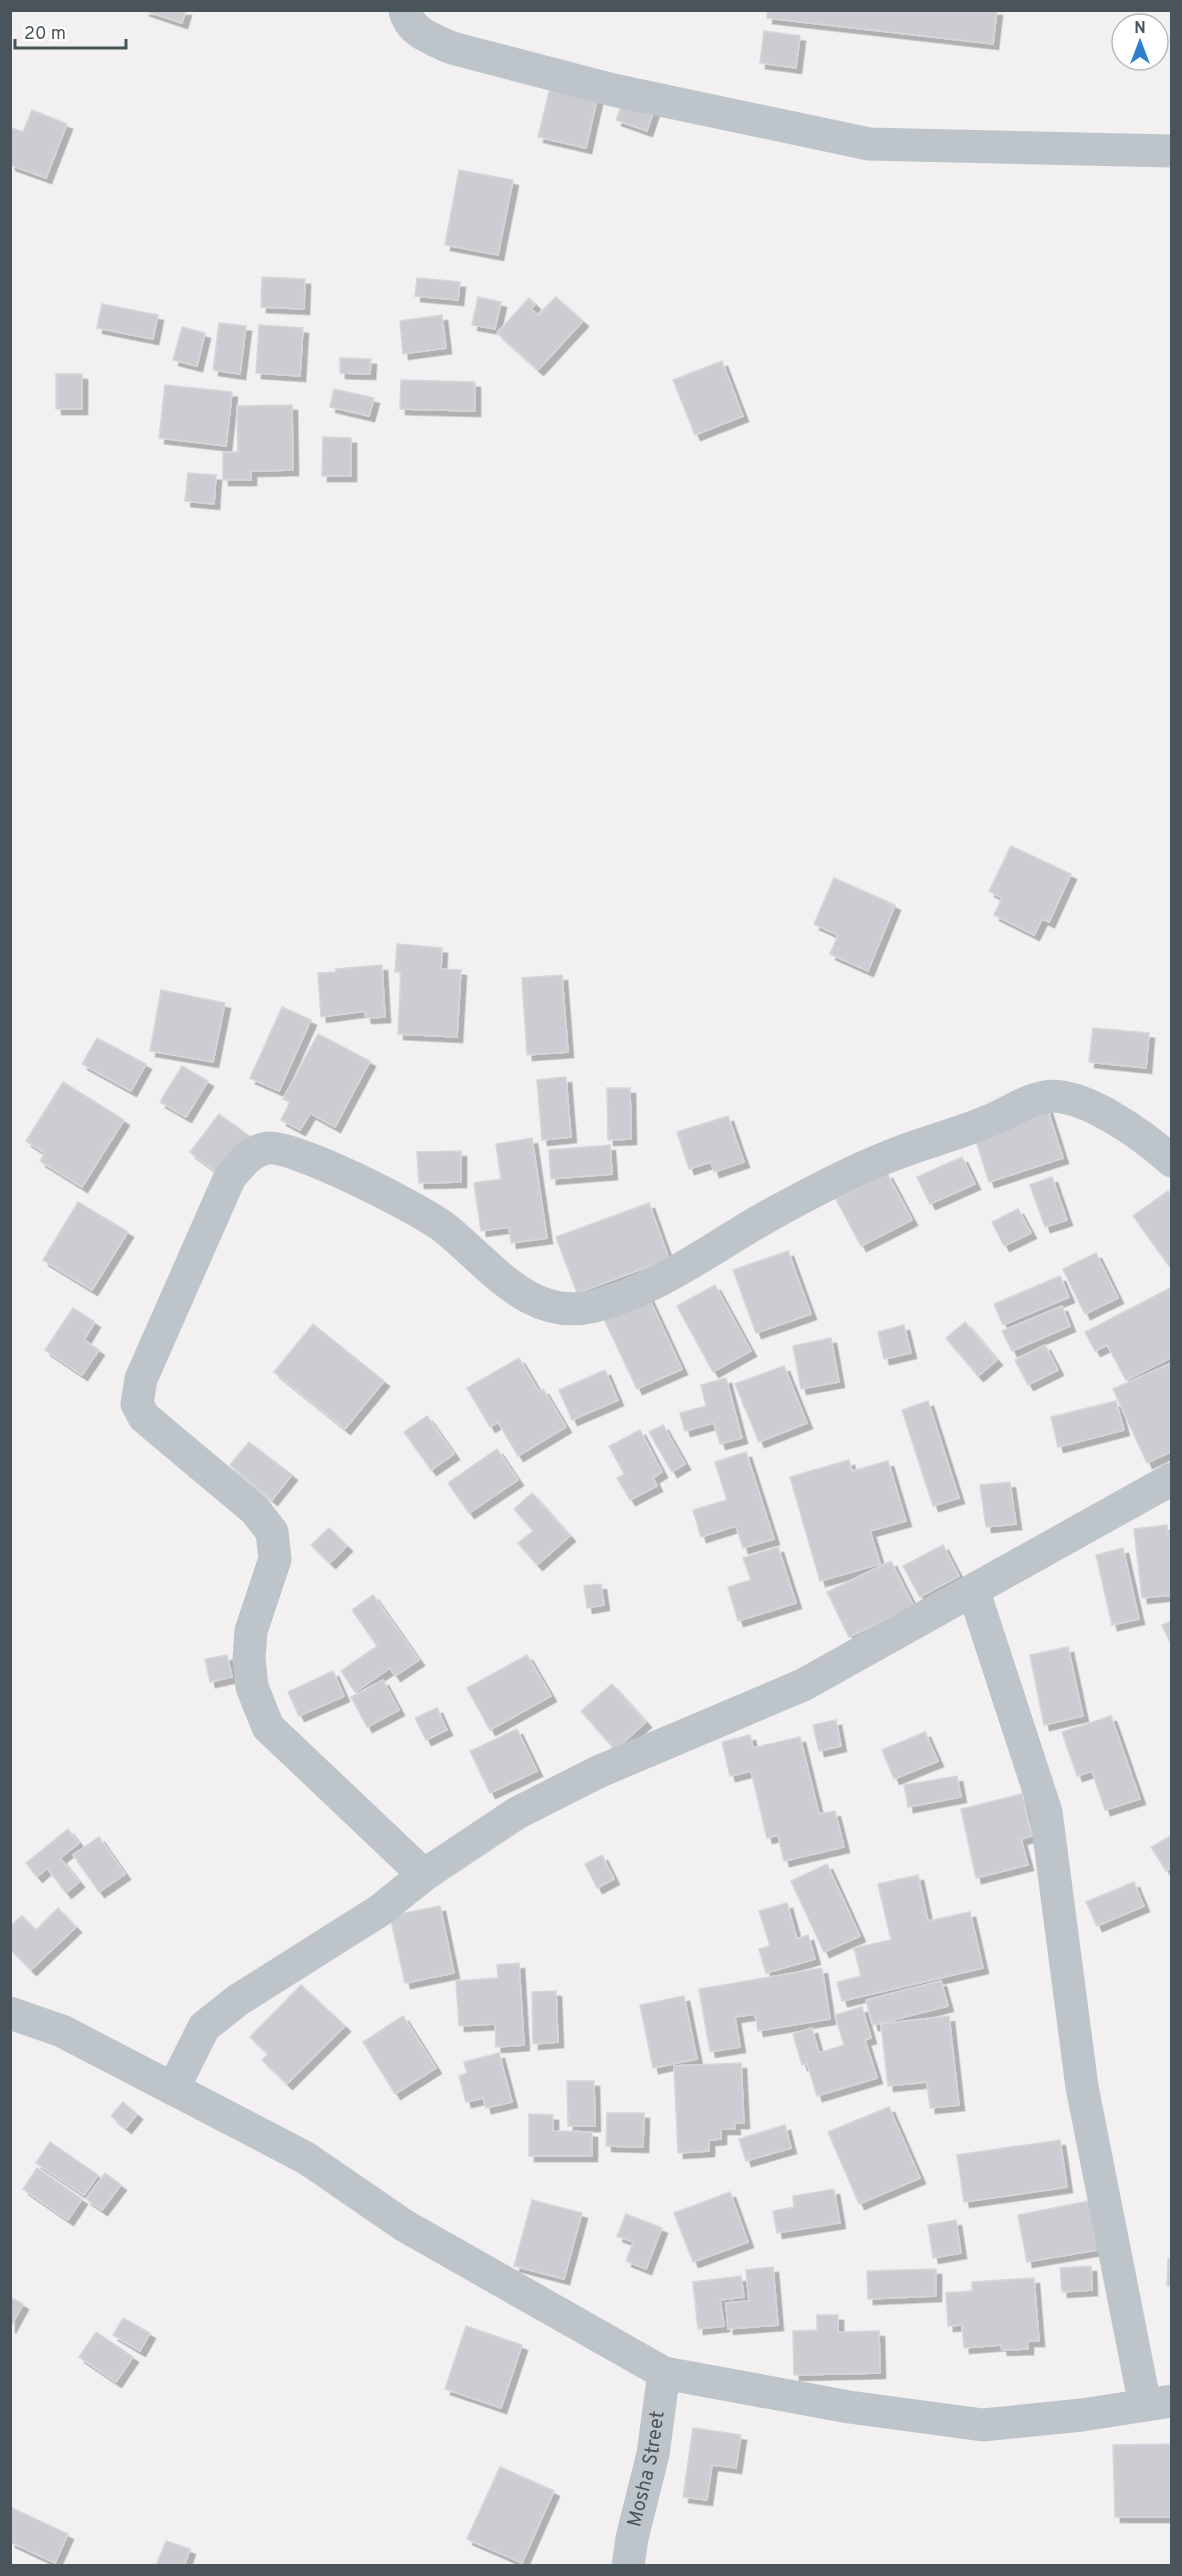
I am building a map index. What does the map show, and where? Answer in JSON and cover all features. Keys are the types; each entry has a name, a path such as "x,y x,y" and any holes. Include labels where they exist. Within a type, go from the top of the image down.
{"street":[{"path":"405,10 407,20 427,38 452,48 613,90 869,144 1172,151"},
{"path":"424,1875 268,1727 252,1687 249,1659 251,1631 275,1559 272,1532 255,1510 144,1418 137,1404 141,1378 230,1177 250,1154 266,1148 282,1148 340,1171 439,1224 478,1255 505,1283 535,1303 577,1311 634,1293 771,1215 888,1156 986,1122 1046,1096 1083,1102 1143,1136 1172,1161"},
{"path":"173,2089 204,2027 238,2000 379,1911 424,1875 518,1813 598,1772 803,1685 974,1592 1172,1479"},
{"path":"10,2013 62,2031 306,2158 405,2226 664,2373 849,2407 983,2425 1082,2415 1158,2403 1082,2087 1046,1812 974,1592"},
{"name":"Mosha Street","path":"628,2565 652,2454 664,2373"}],"building":[{"path":"143,10 186,10 182,23"},
{"path":"768,10 997,10 993,44 767,18"},
{"path":"764,31 800,36 796,68 760,63"},
{"path":"551,84 598,95 586,148 538,137"},
{"path":"624,99 654,110 647,131 616,120"},
{"path":"32,110 67,124 46,178 10,165 10,127 23,132"},
{"path":"459,170 513,180 498,255 445,245"},
{"path":"262,277 305,279 304,309 261,307"},
{"path":"417,278 460,282 458,300 415,296"},
{"path":"478,297 501,302 495,329 472,325"},
{"path":"556,297 583,321 538,370 497,333 529,298 535,304 531,309 538,315"},
{"path":"102,304 158,315 153,339 97,328"},
{"path":"442,315 446,348 403,354 400,321"},
{"path":"219,323 246,326 240,374 213,370"},
{"path":"259,325 303,328 300,376 256,373"},
{"path":"182,327 205,333 197,366 173,360"},
{"path":"340,358 371,359 370,374 340,373"},
{"path":"722,361 743,416 695,435 673,380"},
{"path":"56,374 82,374 82,409 56,409"},
{"path":"401,380 475,382 475,411 400,409"},
{"path":"165,385 232,392 226,446 159,438"},
{"path":"334,389 374,398 369,416 330,407"},
{"path":"292,405 293,470 251,471 251,480 223,480 223,452 238,452 237,406"},
{"path":"323,437 351,438 351,476 322,476"},
{"path":"188,473 216,475 214,504 185,501"},
{"path":"1011,846 1071,874 1049,922 1042,919 1034,935 994,915 1002,898 989,891"},
{"path":"834,878 895,905 868,971 830,954 838,935 814,924"},
{"path":"397,944 442,948 441,969 461,970 457,1037 398,1034 401,972 395,972"},
{"path":"382,965 385,1017 366,1018 365,1011 321,1017 318,973"},
{"path":"562,975 568,1052 527,1055 522,978"},
{"path":"161,990 225,1003 213,1062 150,1051"},
{"path":"282,1007 311,1020 279,1091 250,1078"},
{"path":"1093,1028 1149,1033 1146,1068 1089,1062"},
{"path":"318,1034 370,1061 335,1127 310,1113 300,1130 281,1120 290,1102 283,1099"},
{"path":"97,1038 146,1064 131,1091 82,1064"},
{"path":"182,1066 208,1081 186,1117 160,1102"},
{"path":"566,1077 571,1137 542,1140 537,1080"},
{"path":"63,1082 124,1120 82,1187 40,1161 45,1153 26,1141"},
{"path":"607,1088 630,1088 631,1139 608,1140"},
{"path":"1047,1108 1063,1158 989,1182 973,1132"},
{"path":"219,1114 252,1138 223,1177 190,1152"},
{"path":"728,1116 744,1162 714,1172 711,1162 689,1169 677,1132"},
{"path":"532,1138 547,1238 511,1243 509,1227 481,1231 474,1183 501,1179 496,1144"},
{"path":"610,1145 612,1174 551,1179 549,1150"},
{"path":"461,1151 461,1182 419,1183 417,1152"},
{"path":"962,1157 975,1184 930,1204 917,1177"},
{"path":"887,1173 912,1220 861,1246 836,1199"},
{"path":"1052,1177 1067,1220 1045,1227 1030,1185"},
{"path":"1168,1191 1172,1197 1172,1264 1169,1266 1133,1216"},
{"path":"78,1202 128,1232 92,1290 43,1260"},
{"path":"649,1203 669,1259 577,1293 556,1237"},
{"path":"1018,1209 1031,1233 1004,1246 992,1222"},
{"path":"788,1251 811,1314 756,1333 733,1270"},
{"path":"1096,1253 1118,1298 1085,1314 1063,1269"},
{"path":"1060,1276 1069,1297 1003,1325 994,1304"},
{"path":"715,1285 751,1351 713,1372 677,1306"},
{"path":"1172,1287 1172,1357 1126,1380 1107,1345 1095,1351 1085,1332"},
{"path":"648,1296 682,1369 637,1389 603,1317"},
{"path":"1062,1306 1070,1326 1012,1351 1002,1331"},
{"path":"73,1308 95,1322 84,1340 99,1350 82,1375 45,1350"},
{"path":"965,1322 997,1360 978,1376 946,1338"},
{"path":"313,1324 384,1381 345,1429 274,1372"},
{"path":"904,1325 911,1353 884,1359 878,1332"},
{"path":"831,1338 839,1382 801,1389 793,1346"},
{"path":"1045,1345 1058,1370 1028,1385 1015,1360"},
{"path":"519,1358 539,1392 543,1389 566,1427 518,1456 498,1422 490,1427 467,1388"},
{"path":"1172,1363 1172,1451 1147,1463 1113,1389"},
{"path":"784,1366 807,1423 759,1442 735,1384"},
{"path":"605,1370 618,1400 572,1420 559,1390"},
{"path":"726,1378 742,1438 720,1444 714,1423 685,1431 680,1413 706,1406 701,1385"},
{"path":"928,1401 959,1498 933,1506 902,1410"},
{"path":"1116,1401 1124,1430 1058,1447 1051,1417"},
{"path":"427,1416 454,1454 431,1470 404,1432"},
{"path":"663,1425 685,1464 672,1472 649,1432"},
{"path":"640,1430 662,1472 653,1478 657,1486 630,1500 617,1478 624,1474 609,1446"},
{"path":"249,1442 292,1475 272,1500 230,1465"},
{"path":"497,1449 518,1480 469,1513 448,1483"},
{"path":"746,1452 774,1539 743,1548 736,1526 701,1537 693,1510 727,1500 715,1462"},
{"path":"849,1460 852,1471 888,1461 906,1521 870,1531 880,1564 820,1581 790,1477"},
{"path":"1010,1482 1016,1524 986,1527 980,1485"},
{"path":"532,1493 570,1536 537,1565 518,1543 533,1531 514,1509"},
{"path":"1167,1525 1168,1534 1172,1534 1172,1595 1142,1598 1134,1529"},
{"path":"329,1528 347,1546 330,1563 311,1545"},
{"path":"943,1545 959,1576 920,1597 903,1566"},
{"path":"778,1547 796,1603 738,1621 728,1587 751,1580 743,1558"},
{"path":"1123,1548 1139,1619 1112,1625 1096,1555"},
{"path":"891,1561 914,1607 849,1637 827,1592"},
{"path":"601,1584 604,1605 587,1608 584,1586"},
{"path":"373,1595 419,1660 395,1676 390,1668 355,1692 341,1671 377,1646 352,1610"},
{"path":"1172,1621 1172,1647 1162,1625"},
{"path":"1068,1647 1083,1716 1044,1725 1030,1655"},
{"path":"227,1655 232,1677 210,1682 205,1659"},
{"path":"527,1655 551,1696 490,1730 467,1688"},
{"path":"333,1671 344,1696 299,1716 288,1692"},
{"path":"383,1680 399,1710 367,1727 351,1697"},
{"path":"612,1684 646,1722 615,1750 581,1711"},
{"path":"437,1708 447,1730 426,1740 415,1718"},
{"path":"1111,1716 1140,1799 1105,1810 1092,1771 1077,1776 1062,1732"},
{"path":"836,1720 841,1746 819,1751 813,1725"},
{"path":"517,1729 537,1771 490,1793 470,1751"},
{"path":"925,1732 938,1761 894,1779 882,1750"},
{"path":"750,1735 753,1748 800,1737 819,1814 835,1811 844,1847 784,1861 778,1835 767,1838 751,1771 730,1776 722,1742"},
{"path":"957,1776 961,1797 908,1807 904,1785"},
{"path":"1022,1794 1032,1836 1021,1839 1028,1865 976,1878 961,1809"},
{"path":"68,1829 79,1843 60,1858 79,1882 66,1893 47,1868 37,1877 26,1863"},
{"path":"1172,1835 1172,1867 1166,1871 1151,1847"},
{"path":"99,1837 125,1874 99,1892 73,1855"},
{"path":"602,1855 614,1879 597,1888 585,1864"},
{"path":"827,1864 860,1936 824,1952 791,1881"},
{"path":"918,1875 928,1921 970,1912 983,1968 842,2001 837,1982 861,1976 854,1948 891,1940 878,1884"},
{"path":"1134,1882 1144,1906 1097,1926 1086,1902"},
{"path":"787,1903 797,1939 808,1935 815,1959 766,1973 759,1949 770,1946 759,1911"},
{"path":"440,1906 454,1973 405,1983 390,1916"},
{"path":"58,1908 76,1927 31,1970 10,1949 10,1926 22,1916 36,1930"},
{"path":"519,1963 524,2045 496,2047 495,2024 459,2026 456,1981 498,1978 497,1965"},
{"path":"822,1968 830,2019 758,2031 755,2014 735,2017 740,2047 710,2052 699,1989"},
{"path":"941,1981 948,2006 873,2025 866,2000"},
{"path":"301,1985 345,2026 287,2084 262,2060 268,2054 250,2037"},
{"path":"556,1991 558,2042 533,2044 532,1992"},
{"path":"684,1996 697,2059 653,2068 640,2005"},
{"path":"862,2007 871,2038 865,2040 877,2078 817,2096 807,2063 802,2065 793,2034 812,2028 819,2053 844,2045 835,2015"},
{"path":"403,2016 436,2068 395,2094 363,2042"},
{"path":"949,2016 959,2105 930,2108 927,2082 888,2086 881,2024"},
{"path":"499,2053 512,2102 486,2108 483,2098 466,2102 459,2076 467,2073 464,2062"},
{"path":"741,2063 744,2123 734,2123 735,2129 721,2129 721,2139 709,2140 709,2151 678,2153 674,2066"},
{"path":"567,2081 594,2081 595,2126 568,2126"},
{"path":"123,2102 137,2114 126,2128 111,2116"},
{"path":"889,2107 920,2178 859,2204 828,2132"},
{"path":"607,2113 644,2113 643,2147 606,2146"},
{"path":"529,2114 553,2115 553,2131 592,2132 592,2156 529,2156"},
{"path":"785,2125 791,2148 746,2161 739,2139"},
{"path":"1060,2140 1067,2187 964,2202 957,2155"},
{"path":"50,2142 98,2175 84,2195 36,2163"},
{"path":"37,2168 82,2199 68,2220 23,2189"},
{"path":"105,2173 121,2185 102,2210 86,2199"},
{"path":"834,2189 840,2223 777,2233 773,2211 794,2207 793,2196"},
{"path":"730,2192 748,2242 693,2262 674,2213"},
{"path":"532,2200 582,2213 564,2279 514,2266"},
{"path":"1094,2200 1103,2249 1027,2262 1018,2215"},
{"path":"626,2214 662,2228 646,2269 626,2261 633,2242 617,2236"},
{"path":"956,2220 961,2253 933,2258 928,2225"},
{"path":"1168,2258 1172,2259 1172,2286 1167,2286"},
{"path":"1091,2266 1092,2290 1062,2292 1060,2268"},
{"path":"773,2267 778,2325 728,2329 726,2303 749,2301 746,2270"},
{"path":"936,2269 936,2296 868,2299 867,2271"},
{"path":"741,2276 744,2297 720,2300 724,2326 698,2329 693,2282"},
{"path":"1034,2278 1039,2341 1028,2341 1028,2349 1002,2350 1001,2345 964,2348 962,2325 948,2326 946,2293 972,2291 972,2282"},
{"path":"10,2297 23,2304 10,2328"},
{"path":"817,2315 838,2315 838,2332 879,2331 880,2373 794,2375 793,2331 817,2330"},
{"path":"123,2318 150,2333 140,2351 113,2335"},
{"path":"466,2326 522,2345 501,2408 445,2389"},
{"path":"96,2332 133,2357 116,2382 79,2357"},
{"path":"693,2428 741,2435 736,2468 712,2465 707,2500 683,2497"},
{"path":"1172,2444 1172,2517 1115,2517 1113,2445"},
{"path":"500,2467 554,2491 522,2563 467,2539"},
{"path":"10,2507 68,2534 55,2563 10,2542"},
{"path":"166,2541 190,2549 184,2566 156,2566"}]}
